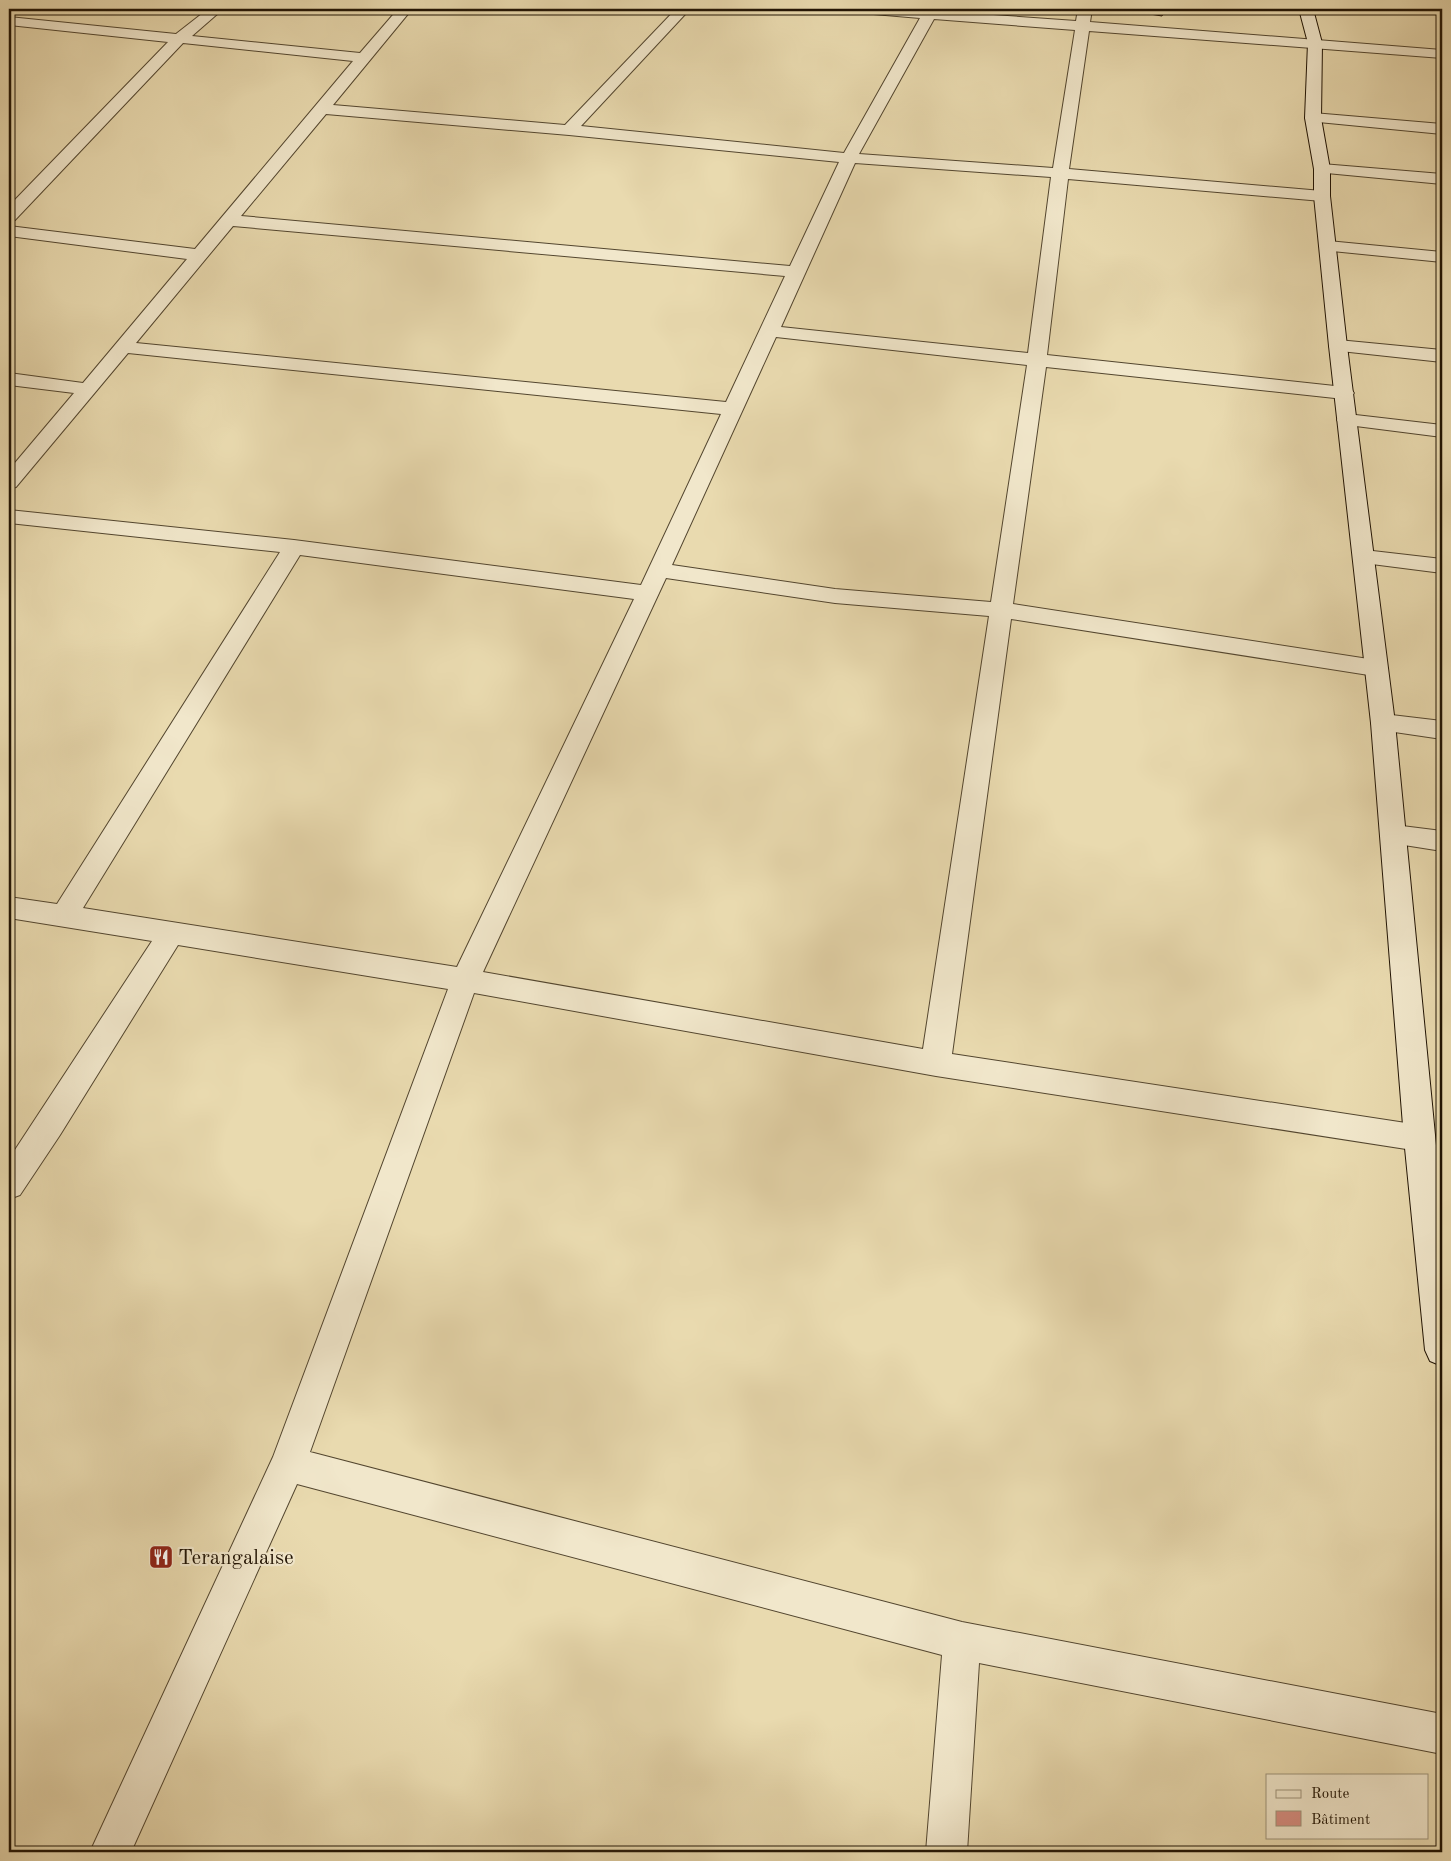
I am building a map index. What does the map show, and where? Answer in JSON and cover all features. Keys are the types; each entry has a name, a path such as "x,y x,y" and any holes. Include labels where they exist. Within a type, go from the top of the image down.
{"street":[{"path":"9,21 24,9"},
{"path":"9,216 179,39 216,9"},
{"path":"9,483 405,9"},
{"path":"570,130 683,9"},
{"path":"862,9 1084,17 1315,43 1442,54"},
{"path":"1306,9 1315,43 1313,118 1322,169 1322,196 1338,346 1364,557 1375,668 1383,723 1394,834 1430,1140 1442,1350"},
{"path":"110,1852 288,1464 465,980 646,593 659,570 849,158 930,12"},
{"path":"936,1064 1037,359 1060,173 1084,17"},
{"path":"9,21 364,58"},
{"path":"322,109 570,130 849,158 1060,173 1322,196"},
{"path":"1313,118 1442,129"},
{"path":"1322,169 1442,179"},
{"path":"228,220 796,272"},
{"path":"9,231 200,255"},
{"path":"1328,246 1442,257"},
{"path":"769,331 1344,393"},
{"path":"1338,346 1442,356"},
{"path":"123,347 732,409"},
{"path":"9,379 87,389"},
{"path":"1348,420 1442,431"},
{"path":"9,516 294,547 646,593"},
{"path":"64,916 294,547"},
{"path":"1364,557 1442,566"},
{"path":"659,570 835,596 1001,610 1375,668"},
{"path":"1383,723 1442,730"},
{"path":"1394,834 1442,841"},
{"path":"9,907 170,935 465,980 936,1064 1430,1140"},
{"path":"9,1185 49,1126 170,935"},
{"path":"288,1464 962,1641 1442,1734"},
{"path":"946,1852 962,1641"}],"building":[{"path":"1120,9 1180,9 1180,12 1164,12 1162,16"}],"place":[{"name":"Terangalaise","path":"161,1557"}]}
